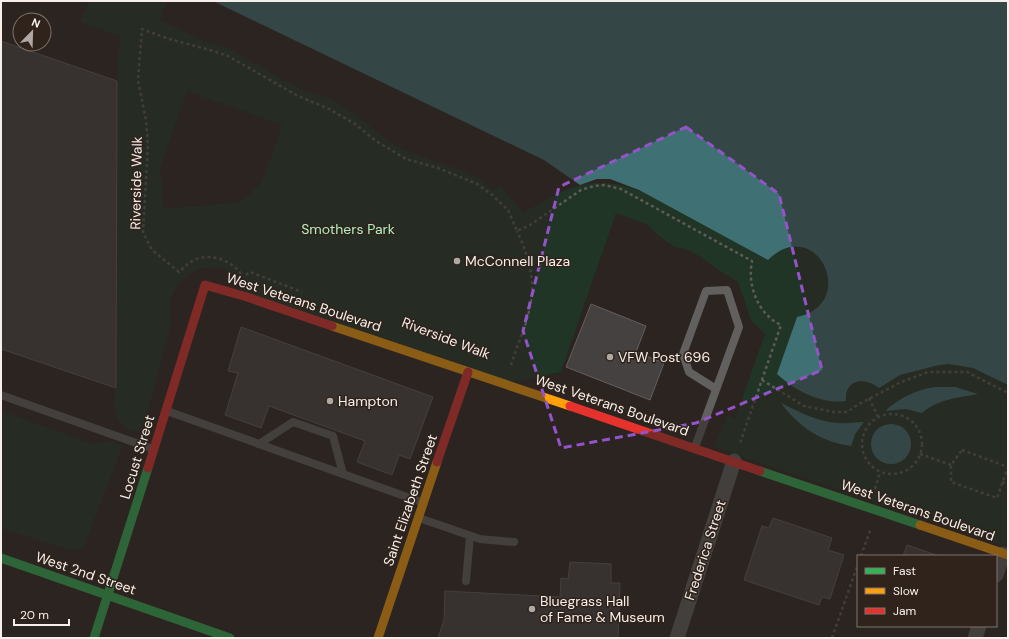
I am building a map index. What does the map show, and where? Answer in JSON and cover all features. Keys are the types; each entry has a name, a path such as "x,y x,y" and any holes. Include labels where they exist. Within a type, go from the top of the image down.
{"street":[{"name":"West Veterans Boulevard","path":"205,285 247,297 734,461 1005,555"},
{"name":"Locust Street","path":"94,638 205,285"},
{"name":"Saint Elizabeth Street","path":"378,638 468,372"},
{"name":"Frederica Street","path":"677,638 734,461"},
{"path":"997,573 1005,555"},
{"name":"West 2nd Street","path":"1,558 230,638"},
{"path":"975,638 979,627"}],"lane":[{"path":"694,448 739,327 727,290 706,291 683,354 689,372 716,388"},
{"path":"1,395 154,450"},
{"path":"166,411 424,503"},
{"path":"259,444 292,422 333,436 343,474"},
{"path":"418,518 480,539 514,542"},
{"path":"466,580 470,536"}],"path":[{"name":"Riverside Walk","path":"309,295 250,272 243,277 231,264 213,258 200,258 188,263 179,272 152,250 143,232 148,145 146,121 138,80 142,28 169,39 228,56 298,96 329,109 355,124 376,141 406,159 438,168 477,184 491,194 508,210 526,250 532,287 529,310 511,366"},
{"path":"517,231 530,226 581,190 604,185 621,189 752,262 750,276 759,305 769,318 781,325 740,444"},
{"path":"762,380 804,406 834,412 847,412 869,398 901,382 928,372 967,372 1008,393"},
{"path":"869,398 878,417"},
{"path":"888,414 898,415 907,418 915,425 920,434 922,444 916,463 909,469 890,474 880,472 872,467 866,460 862,446 864,432 870,423 878,417 888,414"},
{"path":"962,450 1008,466 1002,482 997,498 951,482 951,465 962,450"},
{"path":"920,454 951,465"},
{"path":"874,492 880,472"},
{"path":"1002,482 1008,484"},
{"path":"861,555 877,510"},
{"path":"832,638 857,567"}],"highlighted area":[{"path":"686,127 779,194 822,370 696,423 561,448 523,331 559,187"}],"green space":[{"name":"Smothers Park","path":"89,1 167,1 159,21 178,28 202,40 228,48 306,92 331,99 354,113 391,143 409,152 466,172 480,179 493,190 501,186 523,213 552,196 566,190 594,183 609,183 625,186 642,192 768,260 786,249 802,248 815,254 824,266 828,281 826,296 816,309 797,317 777,375 800,391 827,401 837,402 846,401 849,389 856,382 867,382 879,388 900,375 939,365 949,364 973,368 1008,385 1008,547 714,447 727,415 735,419 765,334 751,320 738,282 689,250 675,247 670,244 655,233 648,225 616,213 561,372 505,384 247,297 240,283 234,276 222,269 210,268 198,270 187,276 178,285 172,296 170,308 172,321 145,421 143,426 137,432 127,429 117,417 114,406 116,388 117,81 120,36 80,22","holes":["187,91 282,125 262,182 241,202 164,209 160,167"]},
{"path":"1,411 93,444 107,441 123,445 83,549 69,550 1,528"}],"water":[{"path":"213,1 1008,1 1008,385 973,368 949,364 939,365 900,375 879,388 867,382 856,382 848,388 846,401 827,401 800,391 777,374 797,317 816,309 826,296 828,280 824,266 815,254 802,247 786,248 768,260 639,190 610,179 597,179 580,185 544,160"},
{"path":"935,387 955,387 978,394 941,402 928,408 922,413 906,409 885,411 908,395"},
{"path":"781,403 823,421 841,423 864,422 855,434 851,446 840,444 820,437 803,426"},
{"path":"891,424 905,430 911,444 905,458 891,464 877,458 871,444 877,430"}],"building":[{"path":"1,41 12,45 12,52 33,52 117,81 116,388 1,349"},
{"name":"VFW Post 696","path":"591,304 646,326 636,352 664,363 650,400 566,367"},
{"name":"Hampton","path":"241,327 433,397 410,459 399,455 392,475 357,462 365,441 269,406 261,428 225,415 238,373 228,371"},
{"path":"773,518 832,538 828,550 844,555 830,599 822,597 819,605 744,580 762,526 769,528"},
{"path":"907,545 936,555 903,555"},
{"name":"Bluegrass Hall of Fame & Museum","path":"570,562 611,564 611,583 620,583 618,638 438,638 444,620 445,591 560,597 561,578 568,579"}],"traffic: fast":[{"path":"94,638 148,468"},
{"path":"760,471 920,525"},
{"path":"1,558 230,638"}],"traffic: slow":[{"path":"332,326 570,406"},
{"path":"378,638 437,462"},
{"path":"920,525 1008,555"}],"traffic: jam":[{"path":"148,468 205,285 247,297 332,326"},
{"path":"437,462 468,372"},
{"path":"570,406 760,471"}],"place":[{"name":"McConnell Plaza","path":"457,261"},
{"name":"VFW Post 696","path":"610,357"},
{"name":"Hampton","path":"330,401"},
{"name":"Bluegrass Hall of Fame & Museum","path":"532,609"}]}
